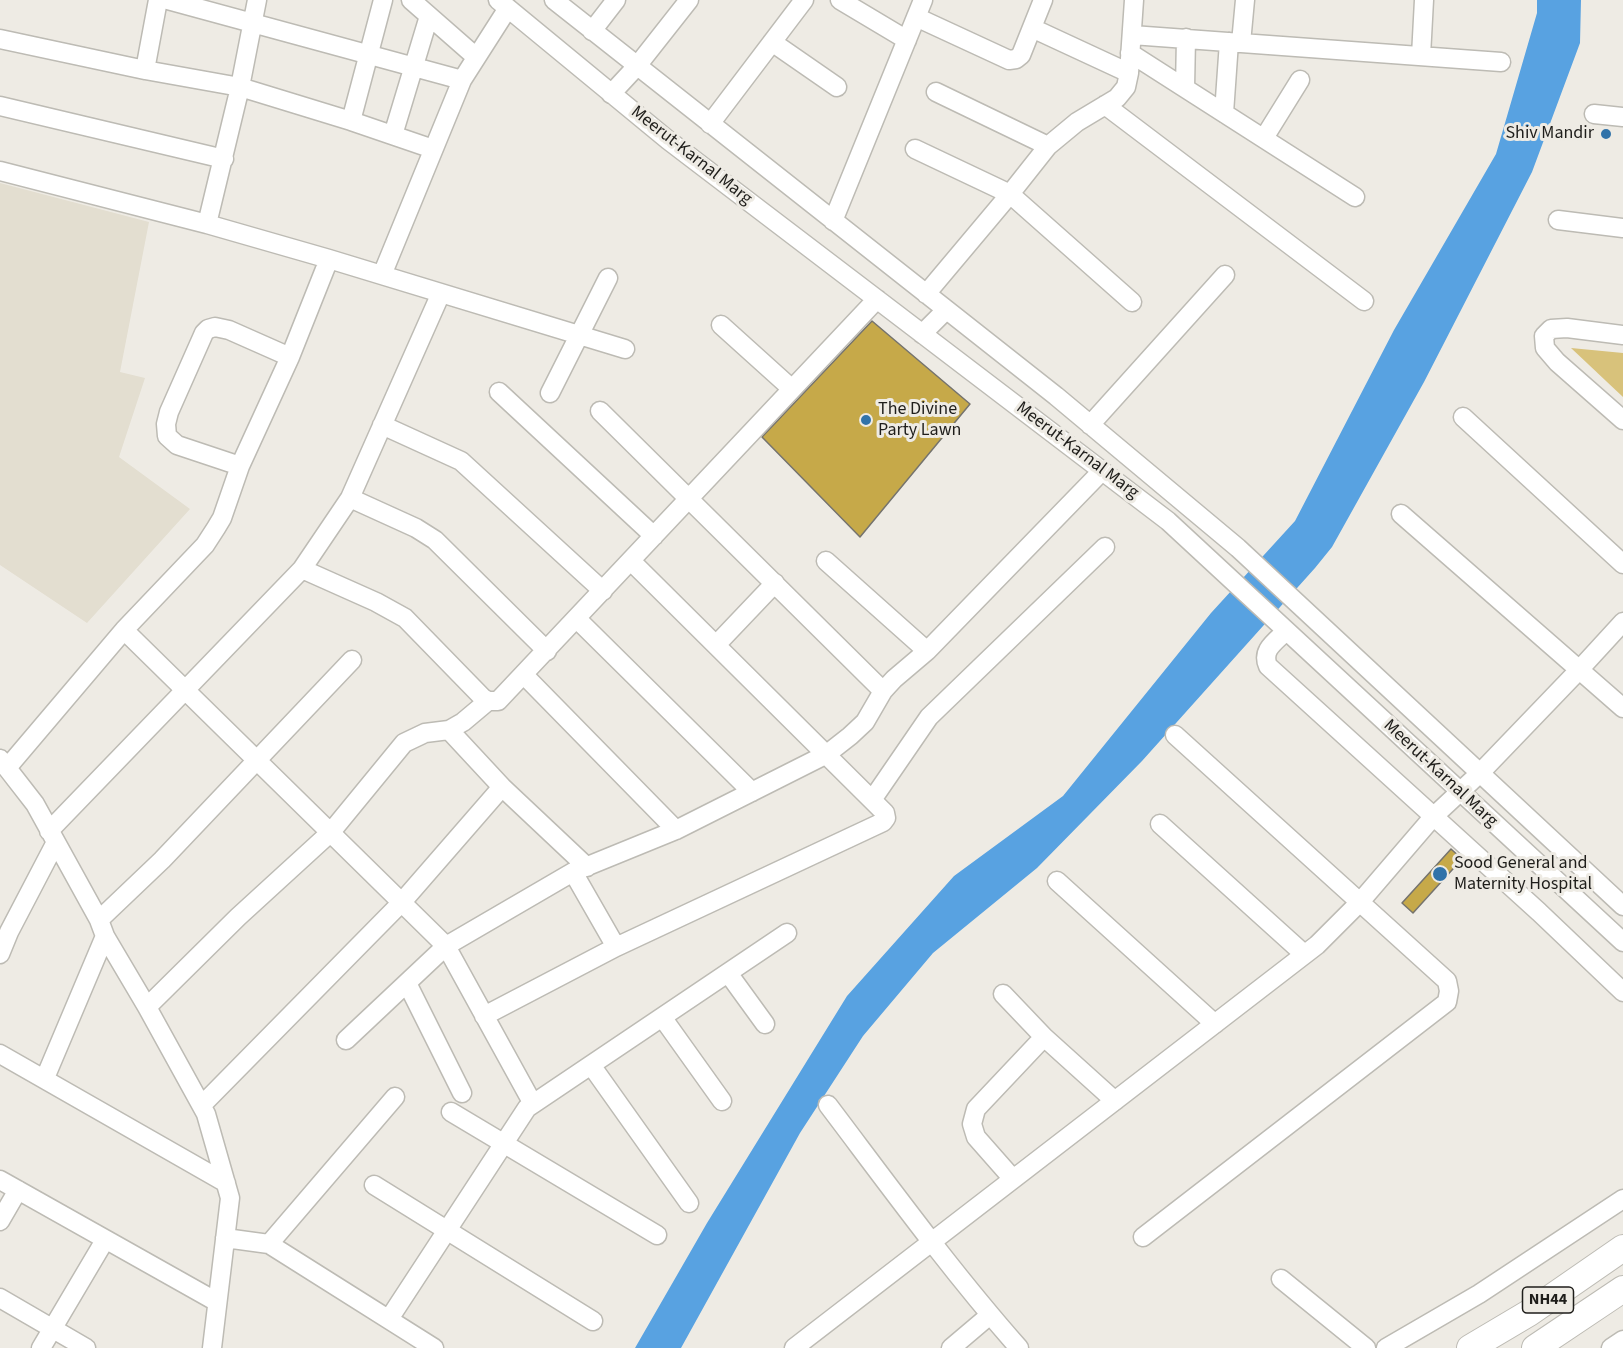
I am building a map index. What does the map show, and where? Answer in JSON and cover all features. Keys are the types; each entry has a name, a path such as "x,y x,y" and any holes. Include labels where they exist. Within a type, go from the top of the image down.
{"highway":[{"name":"NH44","path":"1470,1348 1529,1313 1623,1248"},
{"name":"NH44","path":"1535,1348 1623,1289"}],"street":[{"path":"146,70 158,0"},
{"path":"168,0 462,80"},
{"path":"207,224 224,159 257,0"},
{"path":"351,121 383,0"},
{"path":"411,0 476,57"},
{"name":"Meerut-Karnal Marg","path":"554,0 1090,425 1238,548 1623,906"},
{"path":"592,31 616,0"},
{"path":"611,94 637,66 689,0"},
{"path":"710,124 804,0"},
{"path":"840,0 907,40"},
{"path":"833,221 920,8 1009,60 1021,55 1043,0"},
{"path":"926,294 1010,195 1048,146 1077,122 1117,98 1126,87 1134,0"},
{"path":"1224,113 1235,42 1245,0"},
{"path":"1421,56 1424,0"},
{"path":"382,275 462,80 503,4"},
{"name":"Meerut-Karnal Marg","path":"503,4 668,140 1168,521 1623,942"},
{"path":"393,135 429,16"},
{"path":"1032,28 1129,73"},
{"path":"1132,35 1501,62"},
{"path":"1185,88 1186,38"},
{"path":"0,39 240,87 434,149"},
{"path":"772,42 837,87"},
{"path":"1130,53 1355,197"},
{"path":"1264,138 1300,80"},
{"path":"936,92 1048,146"},
{"path":"1105,105 1364,301"},
{"path":"0,106 224,159"},
{"path":"1594,114 1623,117"},
{"path":"915,149 1010,195 1132,302"},
{"path":"0,171 207,224 625,349"},
{"path":"1558,220 1623,228"},
{"path":"212,1348 230,1198 206,1113 53,836 34,804 3,763 205,545 222,518 240,466 290,357 329,259"},
{"path":"1090,425 1225,275"},
{"path":"550,393 608,278"},
{"path":"0,954 53,836 186,690 302,569 350,498 441,293"},
{"path":"147,1007 238,917 331,832 404,742 425,733 448,730 463,722 488,701 501,700 877,299"},
{"path":"922,334 946,310"},
{"path":"721,325 792,389"},
{"path":"240,466 177,445 167,436 166,424 169,412 204,333 215,327 229,330 290,357"},
{"path":"1623,335 1568,328 1551,329 1544,336 1545,348 1557,362 1623,420"},
{"path":"499,392 654,536"},
{"path":"600,411 883,691"},
{"path":"1463,417 1623,564"},
{"path":"382,425 461,461 603,591"},
{"path":"346,1040 446,946 580,870 676,830 826,754 850,736 865,722 883,691 927,651 1102,471"},
{"path":"350,498 416,528 435,540 547,651"},
{"path":"1401,514 1623,708"},
{"path":"872,800 929,717 1105,547"},
{"path":"484,1016 616,947 883,822 885,813 631,561"},
{"path":"826,561 927,651"},
{"path":"302,569 376,602 405,618 488,701"},
{"path":"716,645 775,583"},
{"path":"577,619 752,792"},
{"path":"794,1348 1317,945 1360,902 1433,817 1461,793 1623,622"},
{"path":"1283,628 1266,652 1268,666 1539,912 1623,992"},
{"path":"124,630 446,946 533,1104"},
{"path":"45,1078 102,928 162,860 352,660"},
{"path":"524,675 676,830"},
{"path":"448,730 580,870 616,947"},
{"path":"1143,1237 1447,1002 1449,991 1447,981 1175,735"},
{"path":"202,1105 402,902 502,787"},
{"path":"1160,824 1304,954"},
{"path":"1057,881 1215,1024"},
{"path":"389,1319 527,1108 787,933"},
{"path":"728,973 765,1024"},
{"path":"407,983 462,1092"},
{"path":"1003,994 1044,1036 1115,1101"},
{"path":"662,1017 722,1101"},
{"path":"1013,1179 976,1137 972,1124 976,1109 1044,1036"},
{"path":"0,1054 226,1183"},
{"path":"591,1065 689,1203"},
{"path":"269,1244 395,1097"},
{"path":"828,1105 932,1242 1019,1348"},
{"path":"451,1112 657,1235"},
{"path":"0,1180 217,1302"},
{"path":"374,1185 593,1321"},
{"path":"0,1221 18,1190"},
{"path":"1386,1348 1479,1294 1623,1199"},
{"path":"225,1238 269,1244 435,1348"},
{"path":"41,1348 105,1240"},
{"path":"1281,1279 1366,1348"},
{"path":"0,1298 86,1348"},
{"path":"951,1348 990,1315"},
{"path":"1611,1348 1623,1340"}],"shaded area":[{"path":"0,183 149,222 120,372 145,378 119,457 190,509 87,623 0,565"},
{"path":"1571,348 1623,353 1623,397"}],"water":[{"path":"1537,0 1581,0 1580,43 1532,172 1424,382 1332,547 1142,761 1037,868 933,953 863,1036 800,1133 681,1348 635,1348 707,1223 847,996 954,876 1063,796 1211,613 1295,521 1394,330 1496,154 1537,13"}],"building":[{"name":"The Divine Party Lawn","path":"872,321 970,404 860,537 762,437"},
{"path":"1451,849 1462,859 1413,913 1402,903"}],"place":[{"name":"Shiv Mandir","path":"1606,134"},
{"name":"The Divine Party Lawn","path":"866,420"},
{"name":"Sood General and Maternity Hospital","path":"1440,874"}]}
